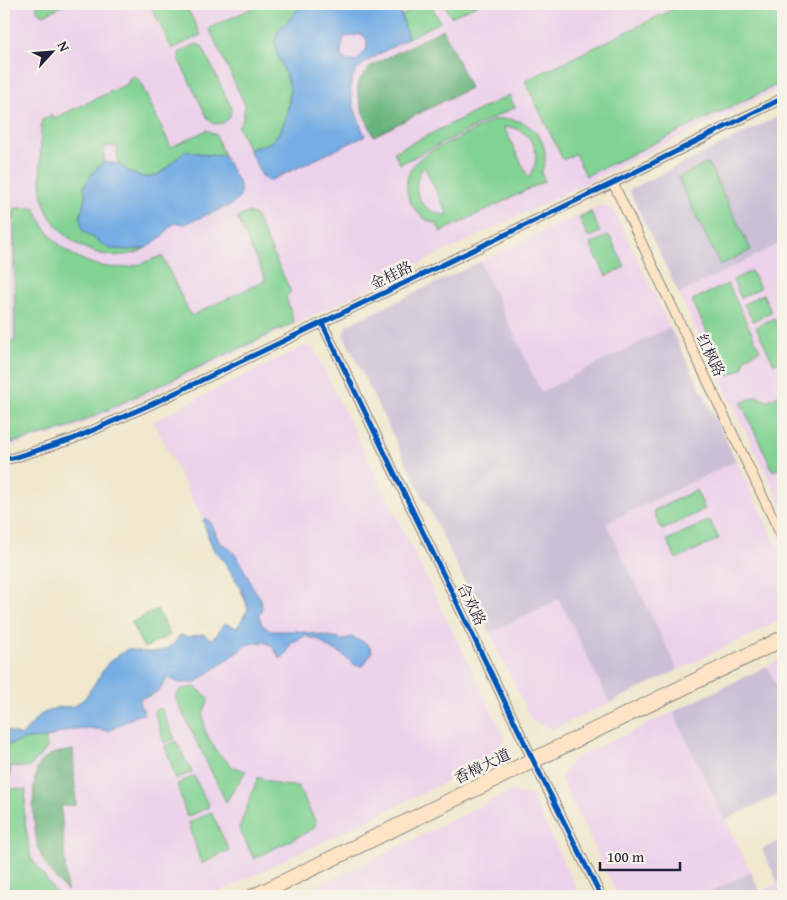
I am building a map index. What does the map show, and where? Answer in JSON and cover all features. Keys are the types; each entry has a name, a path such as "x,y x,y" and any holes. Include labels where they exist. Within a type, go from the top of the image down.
{"street":[{"name":"金桂路","path":"4,459 13,458 73,439 152,404 613,183 783,98"},
{"name":"红枫路","path":"613,183 783,539"},
{"name":"合欢路","path":"322,322 533,760 601,896"},
{"name":"香樟大道","path":"262,896 783,635"},
{"name":"香樟大道","path":"248,896 783,642"}],"shaded area":[{"path":"4,4 783,4 783,87 148,396 68,431 4,448"},
{"path":"783,114 783,242 679,294 629,190"},
{"path":"600,205 613,209 670,327 541,392 480,262"},
{"path":"783,242 783,509 679,294"},
{"path":"480,262 541,392 670,327 736,461 606,523 678,670 610,703 559,599 490,633 343,334 347,325"},
{"path":"305,346 313,347 505,738 495,758 211,896 4,896 4,746 72,729 90,728 109,731 138,714 143,714 139,698 149,698 165,684 167,677 195,683 248,644 264,642 273,646 279,658 286,654 291,643 305,636 319,640 327,647 339,652 355,665 363,666 372,652 366,642 351,637 341,641 339,638 312,633 271,631 262,625 259,615 262,608 258,593 237,556 228,547 219,542 212,524 205,518 203,520 153,421"},
{"path":"736,461 783,558 783,619 678,670 606,523"},
{"path":"559,599 610,703 553,729 532,721 490,633"},
{"path":"783,658 783,700 767,666"},
{"path":"767,666 783,700 783,792 725,820 673,712"},
{"path":"673,712 751,872 702,896 618,896 561,778 572,760"},
{"path":"510,791 531,795 580,896 295,896 375,859"},
{"path":"783,839 783,881 778,883 762,849"},
{"path":"751,872 762,896 702,896"},
{"path":"783,881 783,896 762,896 760,892"}],"green space":[{"path":"37,4 66,4 44,15 37,11"},
{"path":"150,4 185,4 201,35 172,49"},
{"path":"261,4 301,4 297,13 277,32 283,67 290,84 287,116 281,129 271,142 249,150 238,127 243,119 245,105 209,28"},
{"path":"415,4 431,4 440,22 408,38 402,16 411,10"},
{"path":"444,4 478,4 451,17"},
{"path":"684,4 783,4 783,82 586,176 575,154 563,160 525,81"},
{"path":"443,29 470,88 374,136 363,113 358,94 358,82 371,66"},
{"path":"196,44 202,46 231,107 230,117 223,123 213,124 208,119 179,60 179,53"},
{"path":"133,76 139,80 171,147 207,130 216,135 224,156 206,155 186,150 161,172 155,176 148,177 130,172 118,164 117,147 104,146 104,162 93,172 84,187 86,193 80,217 128,250 146,248 132,254 117,256 102,254 74,242 52,220 43,197 40,155 41,125 42,120 51,115 53,119 129,83 128,79"},
{"path":"509,95 515,107 400,164 394,152"},
{"path":"494,120 514,120 523,123 538,135 545,153 545,163 541,173 545,181 441,232 437,224 428,221 420,215 409,199 407,187 411,169 417,161 433,150","holes":["504,127 522,131 533,144 536,160 528,177","424,166 448,215 430,210 420,198 417,191 417,183 419,174"]},
{"path":"708,163 751,250 720,265 678,178"},
{"path":"14,208 35,208 44,226 56,241 75,256 97,265 121,268 162,256 191,316 266,280 237,218 249,212 255,215 291,292 286,297 294,323 68,428 4,445 4,341 15,341"},
{"path":"591,212 600,232 588,238 579,217"},
{"path":"609,235 625,267 606,276 590,244"},
{"path":"751,271 760,288 741,298 733,280"},
{"path":"728,284 760,350 746,357 742,369 727,376 692,300"},
{"path":"763,294 771,312 753,321 744,304"},
{"path":"774,318 783,338 783,359 774,364 756,327"},
{"path":"781,394 783,400 783,466 773,471 741,403 756,396 767,401"},
{"path":"696,490 705,509 662,530 653,511"},
{"path":"710,520 719,539 676,559 667,540"},
{"path":"157,609 170,635 144,648 131,623"},
{"path":"195,687 209,698 203,714 205,731 216,751 233,767 246,771 226,802 175,697 181,689"},
{"path":"161,708 175,739 164,743 154,710"},
{"path":"46,738 47,748 29,768 11,766 8,788 26,790 24,817 31,858 58,896 4,896 4,746 26,739"},
{"path":"176,741 192,772 176,779 165,746"},
{"path":"73,750 76,805 61,806 67,891 55,878 40,853 33,806 37,769 41,762 52,754"},
{"path":"194,776 209,807 187,817 177,784"},
{"path":"258,777 280,785 298,786 316,823 313,829 254,859 239,828"},
{"path":"211,812 229,850 201,864 189,823"}],"water":[{"path":"301,4 385,4 389,8 399,7 408,38 373,58 354,74 351,84 351,97 365,136 269,181 262,176 249,150 271,142 284,123 289,105 290,88 278,56 275,41 279,31","holes":["362,34 367,40 367,49 357,61 348,61 341,57 344,37"]},
{"path":"186,150 206,155 224,156 240,185 240,197 233,204 185,224 177,223 171,225 164,235 146,248 110,249 83,231 81,219 85,197 84,187 93,172 104,162 118,164 131,173 146,178 160,174"},
{"path":"205,518 212,524 219,542 228,547 237,556 261,599 262,609 259,615 262,625 271,631 298,631 339,638 341,641 351,637 366,643 372,652 363,666 355,665 339,652 327,647 319,640 305,636 291,643 282,658 279,658 273,646 264,642 248,644 195,683 179,683 167,677 156,692 140,698 140,708 143,708 144,714 137,715 109,731 90,728 72,729 46,738 26,739 4,746 4,729 21,736 40,715 55,708 74,706 85,698 108,663 127,649 157,652 168,648 180,635 187,637 203,634 211,639 217,635 223,624 237,628 248,609 237,582 212,547 203,520"}],"cycle path":[{"path":"4,459 13,458 73,439 152,404 613,183 783,98"},
{"path":"322,323 531,756 601,896"}]}
